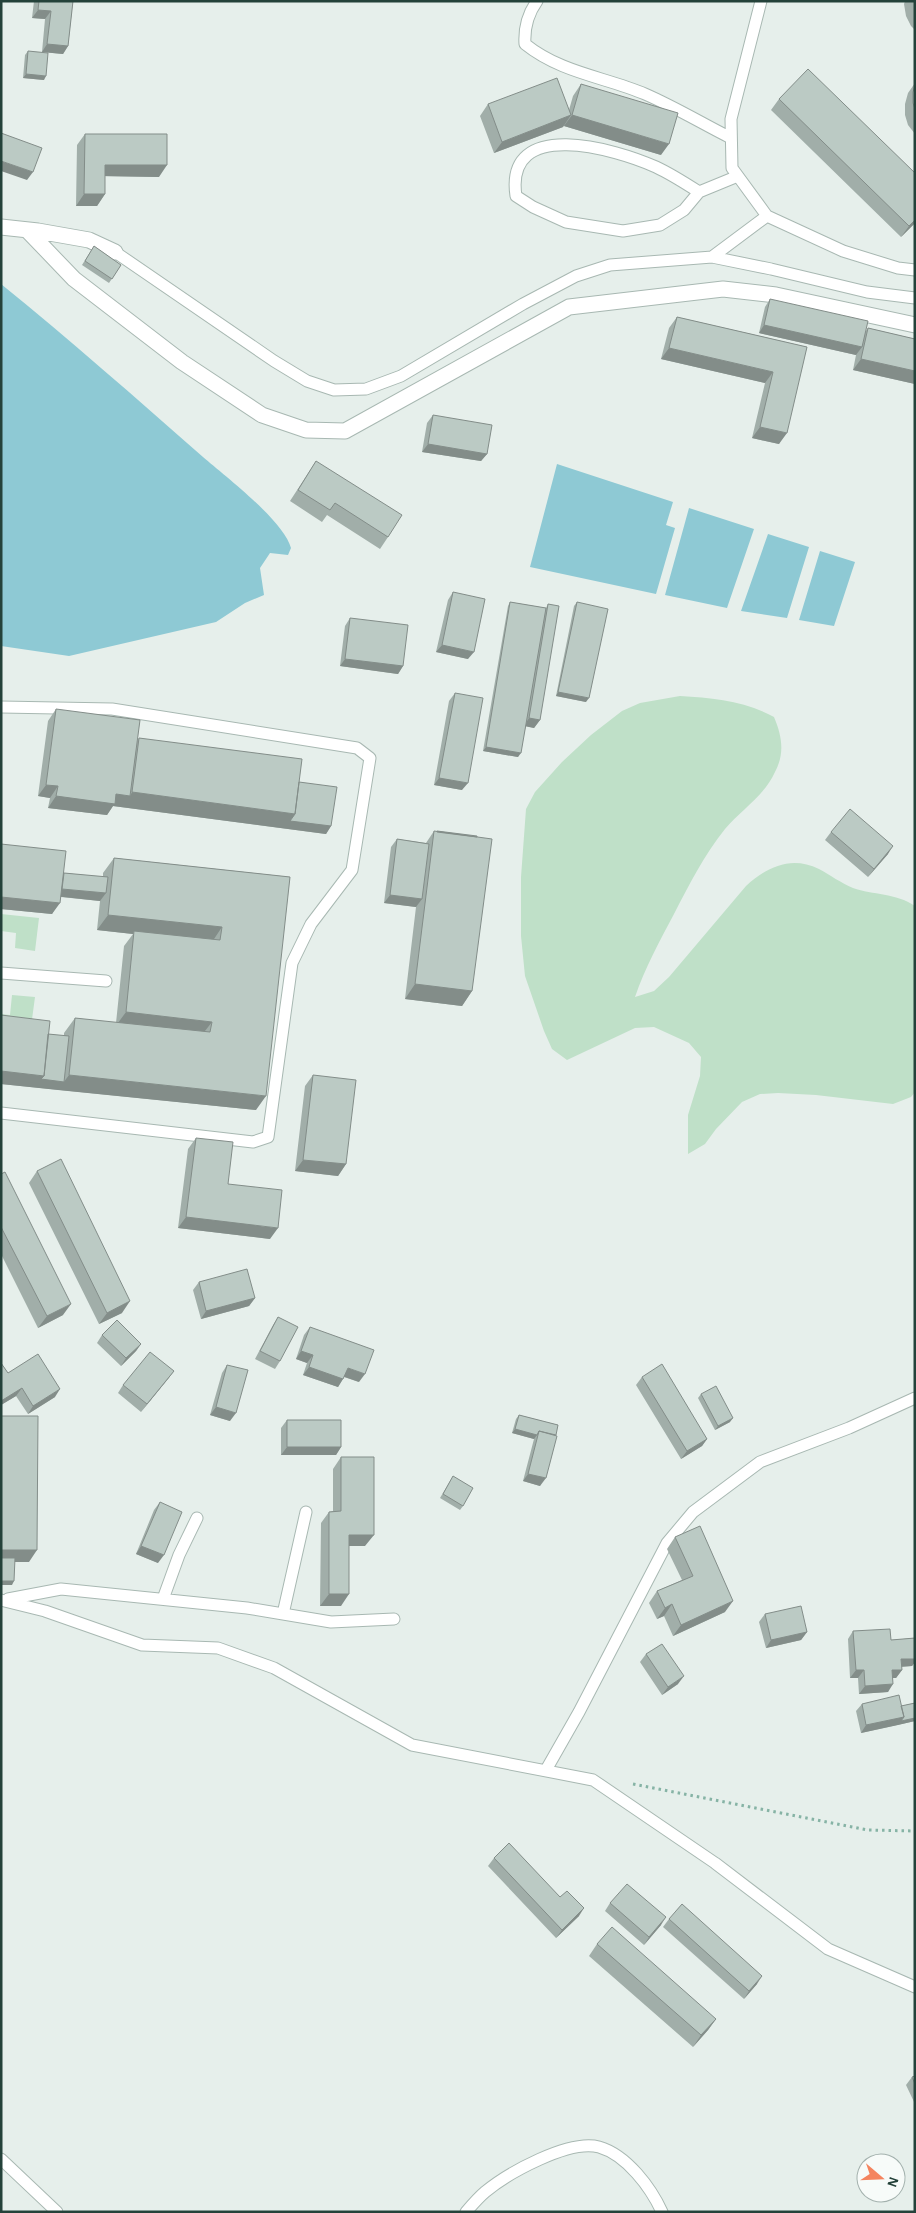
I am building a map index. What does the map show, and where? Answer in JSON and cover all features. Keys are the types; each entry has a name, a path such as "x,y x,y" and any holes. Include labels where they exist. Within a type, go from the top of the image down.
{"street":[{"path":"1,228 89,240 115,252"},
{"path":"26,230 74,279 182,362 262,415 306,430 345,430 569,307 723,289 776,295 915,325"}],"lane":[{"path":"536,1 530,10 524,30 525,44 538,55 559,66 648,95 731,138"},
{"path":"761,1 731,119 732,168 767,216 843,251 898,268 915,270"},
{"path":"699,192 656,167 606,149 563,143 537,149 522,158 513,179 516,196 533,207 566,222 623,231 660,226 684,210 699,192 738,176"},
{"path":"712,257 767,216"},
{"path":"115,252 274,361 307,381 334,390 366,389 400,376 523,304 576,276 610,266 712,257 867,292 915,298"},
{"path":"1,707 112,709 357,748 370,758 352,870 311,924 292,962 268,1137 254,1142 1,1113"},
{"path":"1,972 106,981"},
{"path":"546,1770 579,1712 667,1543 693,1512 760,1462 849,1428 915,1398"},
{"path":"283,1614 306,1512"},
{"path":"163,1598 197,1518"},
{"path":"3,1600 61,1589 163,1598 331,1622 394,1619"},
{"path":"3,1600 45,1611 142,1645 218,1648 274,1668 412,1745 593,1780 716,1863 828,1949 915,1987"},
{"path":"466,2212 485,2192 526,2166 564,2148 599,2147 616,2156 640,2176 662,2212"},
{"path":"1,2159 57,2212"}],"path":[{"path":"632,1784 651,1786 868,1830 915,1831"}],"green space":[{"path":"680,696 717,699 740,704 774,717 781,744 780,758 771,780 717,839 691,881 643,976 635,997 654,991 669,977 754,879 780,865 799,863 809,865 853,888 892,896 915,906 915,1092 911,1097 893,1104 816,1095 760,1094 742,1102 716,1129 705,1144 688,1154 688,1115 700,1076 701,1057 689,1043 654,1027 635,1028 567,1060 552,1049 525,976 521,936 521,877 526,809 535,792 562,762 591,735 622,711 640,703"},
{"path":"1,914 39,918 35,951 15,948 16,933 1,931"},
{"path":"12,995 35,997 31,1027 1,1024 1,1014 10,1015"}],"water":[{"path":"1,284 239,487 277,525 291,548 288,555 270,553 260,568 264,595 245,603 216,622 69,656 1,646"},
{"path":"557,464 673,502 666,525 675,528 656,594 530,567"},
{"path":"689,508 754,529 727,608 665,595"},
{"path":"768,534 809,547 787,618 741,611"},
{"path":"820,551 855,562 834,626 799,620"}],"building":[{"path":"39,1 73,1 68,46 47,44 51,11 38,10"},
{"path":"28,51 48,53 46,76 26,74"},
{"path":"808,69 915,173 915,220 909,226 779,99"},
{"path":"557,78 571,115 502,142 488,104"},
{"path":"581,84 678,113 669,144 572,115"},
{"path":"915,86 915,109 913,92"},
{"path":"1,133 42,148 33,172 1,161"},
{"path":"85,134 167,134 167,165 105,165 105,194 84,194"},
{"path":"94,246 121,265 112,279 85,261"},
{"path":"770,299 868,321 862,347 764,325"},
{"path":"677,317 807,347 787,433 760,427 773,372 669,348"},
{"path":"868,328 915,339 915,371 861,359"},
{"path":"433,415 492,425 487,454 428,444"},
{"path":"316,461 402,515 388,537 335,503 330,510 298,490"},
{"path":"453,592 485,599 474,652 442,645"},
{"path":"510,602 546,608 521,753 486,747"},
{"path":"577,602 608,609 589,698 558,692"},
{"path":"548,604 559,606 540,720 529,718"},
{"path":"350,618 408,625 403,666 345,659"},
{"path":"455,693 483,698 468,783 439,778"},
{"path":"56,709 140,720 130,796 116,794 115,804 56,796 58,786 46,785"},
{"path":"139,738 302,759 295,814 132,792"},
{"path":"299,782 337,787 331,826 290,821 295,814"},
{"path":"850,809 893,846 874,869 831,832"},
{"path":"434,831 492,839 472,991 415,984"},
{"path":"437,832 477,836 477,837"},
{"path":"397,839 429,844 422,899 390,895"},
{"path":"1,844 66,851 60,903 1,897"},
{"path":"114,858 290,877 266,1096 69,1075 75,1018 210,1032 212,1022 126,1012 134,931 220,940 222,927 108,915"},
{"path":"64,873 108,877 106,893 62,889"},
{"path":"1,1015 50,1021 44,1076 1,1071"},
{"path":"48,1034 69,1036 64,1082 41,1079 44,1076"},
{"path":"313,1075 356,1080 346,1164 303,1160"},
{"path":"196,1138 233,1142 228,1184 282,1190 278,1228 186,1217"},
{"path":"61,1159 130,1301 107,1313 37,1171"},
{"path":"5,1172 71,1304 47,1316 1,1227 1,1174"},
{"path":"247,1269 255,1298 206,1311 199,1282"},
{"path":"278,1317 298,1327 280,1361 260,1351"},
{"path":"117,1320 141,1344 126,1358 102,1335"},
{"path":"310,1327 374,1350 365,1374 348,1368 343,1379 309,1367 313,1355 301,1351"},
{"path":"150,1352 174,1371 147,1404 123,1385"},
{"path":"38,1354 60,1389 33,1406 22,1388 1,1401 1,1363 8,1373"},
{"path":"662,1364 707,1439 687,1451 642,1377"},
{"path":"227,1365 248,1370 236,1413 216,1407"},
{"path":"716,1386 733,1418 718,1426 701,1394"},
{"path":"519,1415 558,1425 556,1435 539,1431 537,1435 515,1429"},
{"path":"1,1416 38,1416 37,1550 1,1550"},
{"path":"287,1420 341,1420 341,1447 287,1447"},
{"path":"539,1431 557,1436 546,1478 528,1474"},
{"path":"341,1457 374,1457 374,1535 349,1535 349,1594 329,1594 329,1512 341,1511"},
{"path":"453,1476 473,1488 463,1506 443,1494"},
{"path":"160,1502 182,1512 164,1555 141,1546"},
{"path":"700,1526 733,1601 681,1625 672,1604 665,1608 657,1591 693,1576 675,1537"},
{"path":"1,1558 15,1558 14,1581 1,1581"},
{"path":"801,1606 807,1632 771,1640 765,1614"},
{"path":"890,1629 891,1640 915,1638 915,1659 901,1659 902,1670 892,1670 893,1684 865,1686 864,1670 856,1670 853,1631"},
{"path":"662,1644 684,1676 668,1687 646,1654"},
{"path":"899,1695 904,1717 866,1725 862,1704"},
{"path":"915,1703 915,1718 901,1721 904,1717 901,1706"},
{"path":"509,1843 560,1897 567,1891 584,1908 562,1930 494,1858"},
{"path":"627,1884 666,1917 649,1937 610,1903"},
{"path":"682,1904 762,1976 749,1991 669,1919"},
{"path":"612,1927 716,2019 701,2035 597,1944"}]}
